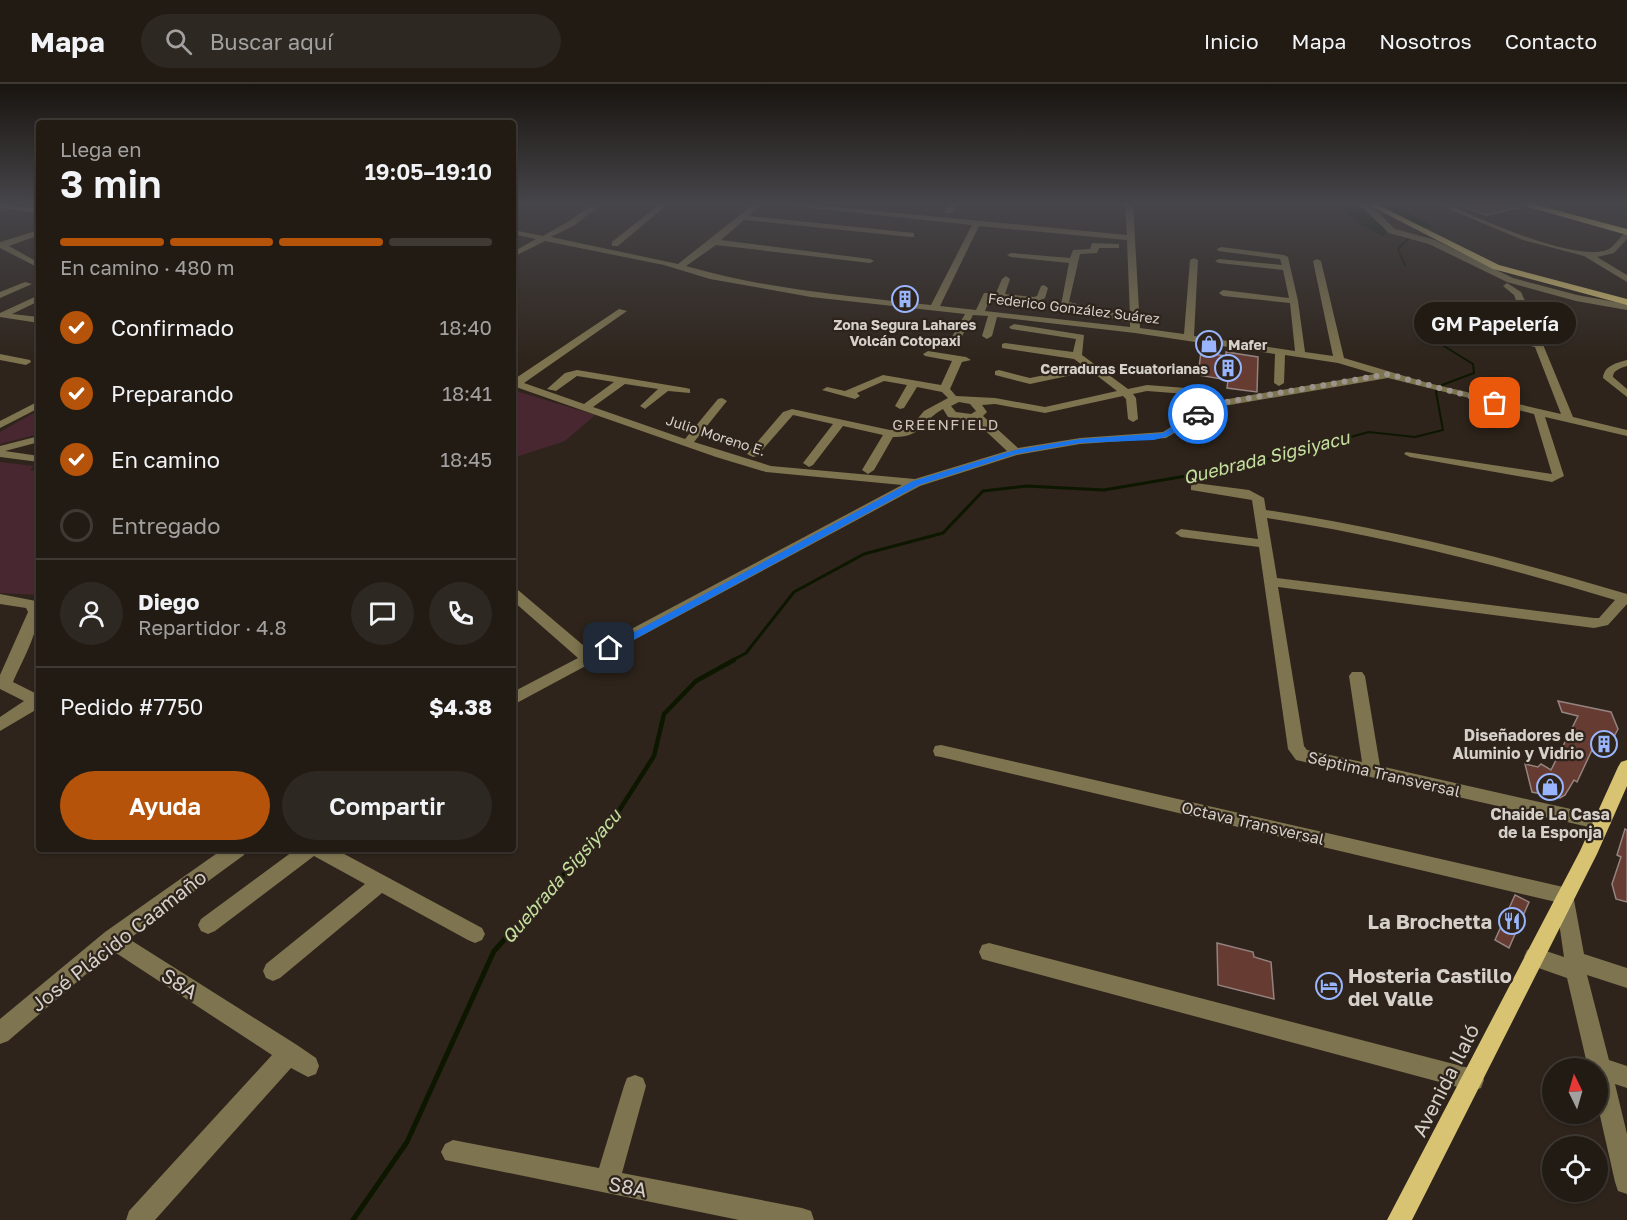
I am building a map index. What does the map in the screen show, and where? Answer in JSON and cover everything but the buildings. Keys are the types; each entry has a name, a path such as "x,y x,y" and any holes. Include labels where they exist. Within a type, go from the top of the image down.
{"main road":[{"path":"1474,256 1496,267 1531,278 1627,302"},
{"path":"1484,256 1515,269 1595,289 1627,294"},
{"name":"Avenida Ilaló","path":"1399,1220 1473,1080 1602,823 1627,767"}],"street":[{"path":"21,256 36,264"},
{"name":"Federico González Suárez","path":"628,256 710,276 811,294 934,308 1134,326 1189,338 1300,353 1339,360 1451,392 1627,433"},
{"path":"680,267 695,256"},
{"path":"829,256 870,261"},
{"path":"934,308 960,256"},
{"path":"1022,256 1075,261"},
{"path":"1076,256 1064,303 1134,326 1132,256"},
{"path":"1281,256 1287,268 1294,300 1300,353"},
{"path":"1461,256 1510,280 1576,298 1627,307"},
{"path":"1590,256 1627,279"},
{"path":"1189,338 1194,260"},
{"path":"1219,261 1287,268"},
{"path":"1317,261 1339,360"},
{"path":"1000,295 1006,279"},
{"path":"0,295 28,284"},
{"path":"1508,286 1518,294 1569,420"},
{"path":"954,342 986,296 1000,295 1035,300 1041,298 1044,288"},
{"path":"1223,293 1294,300"},
{"path":"36,299 2,315 36,320"},
{"path":"516,383 622,310"},
{"path":"1455,310 1574,321"},
{"path":"987,336 994,313"},
{"path":"1434,325 1444,329 1513,338 1539,345"},
{"path":"1014,327 1081,337 1077,356"},
{"path":"1005,346 1077,356 1131,398 1133,419"},
{"path":"1279,383 1280,350"},
{"path":"928,354 962,359 945,389 949,404 957,417 972,418 1009,453"},
{"path":"0,357 26,362"},
{"path":"1627,363 1613,368 1608,374 1611,381 1627,394"},
{"path":"999,373 1030,381 1092,368"},
{"path":"552,389 573,374 686,392"},
{"path":"516,697 916,483 1009,453 1080,441 1166,435 1215,404 1388,374"},
{"path":"827,390 851,395 883,378 945,389"},
{"path":"585,408 621,382"},
{"path":"887,403 902,406 914,383"},
{"name":"Julio Moreno E.","path":"516,385 720,455 770,469 916,483"},
{"path":"645,406 666,388"},
{"path":"753,454 787,414 799,413 898,435 912,432 933,409 949,404 995,401 1036,409 1053,409 1147,388 1199,392"},
{"path":"688,443 722,401"},
{"path":"972,418 982,410 974,402"},
{"path":"0,425 36,406"},
{"path":"1410,454 1552,478 1558,476 1539,414"},
{"path":"809,463 840,422"},
{"path":"868,470 890,433"},
{"path":"0,449 36,440"},
{"path":"0,454 36,459"},
{"path":"1195,487 1255,495 1262,513 1351,526 1526,568 1625,599 1603,622 1594,623 1272,582"},
{"name":"Séptima Transversal","path":"1262,513 1296,749 1309,758 1602,823"},
{"path":"1181,533 1266,544"},
{"path":"516,595 589,659"},
{"path":"0,599 31,604 34,612 2,685 36,701"},
{"path":"1357,676 1372,772"},
{"path":"0,725 36,703"},
{"name":"Octava Transversal","path":"940,751 1565,895"},
{"name":"José Plácido Caamaño","path":"0,1033 112,939 233,852"},
{"path":"208,926 306,852"},
{"path":"323,852 475,934"},
{"path":"273,971 380,883"},
{"path":"1565,895 1575,966 1597,1058"},
{"name":"S8A","path":"112,939 309,1066"},
{"path":"989,952 1473,1080"},
{"path":"1534,957 1627,978"},
{"path":"138,1220 289,1053"},
{"path":"1608,1071 1627,1077"},
{"path":"607,1182 635,1086"},
{"path":"1608,1105 1627,1182"},
{"name":"S8A","path":"453,1152 802,1220"}],"shaded area":[{"path":"516,391 595,415 565,441 516,457"},
{"path":"36,412 36,435 0,444 0,432"},
{"path":"0,462 34,466 30,470 36,471 36,595 0,593"}],"waterway":[{"name":"Quebrada Sigsiyacu","path":"1401,256 1405,265"},
{"name":"Quebrada Sigsiyacu","path":"1227,470 1369,432 1415,437 1443,430 1436,392 1442,385 1474,373 1473,364 1439,343 1419,325 1421,314"},
{"name":"Quebrada Sigsiyacu","path":"731,661 746,653 794,592 864,554 943,533 983,491 1026,486 1104,490 1233,468"},
{"name":"Quebrada Sigsiyacu","path":"535,906 613,820 654,756 664,714 696,681 734,660"},
{"name":"Quebrada Sigsiyacu","path":"353,1220 407,1142 494,951 536,905"}],"way so far":[{"path":"1198,414 1215,404 1388,374 1495,403"}],"place":[{"name":"Zona Segura Lahares Volcán Cotopaxi","path":"905,299"},
{"name":"Mafer","path":"1209,344"},
{"name":"Cerraduras Ecuatorianas","path":"1228,368"},
{"name":"GM Papelería","path":"1495,403"},
{"name":"Diseñadores de Aluminio y Vidrio","path":"1604,744"},
{"name":"Chaide La Casa de la Esponja","path":"1550,787"},
{"name":"La Brochetta","path":"1512,921"},
{"name":"Hosteria Castillo del Valle","path":"1329,986"}],"district":[{"name":"GREENFIELD","path":"946,424"}],"route":[{"path":"609,648 916,483 1003,454 1080,441 1166,435 1198,414"}]}
